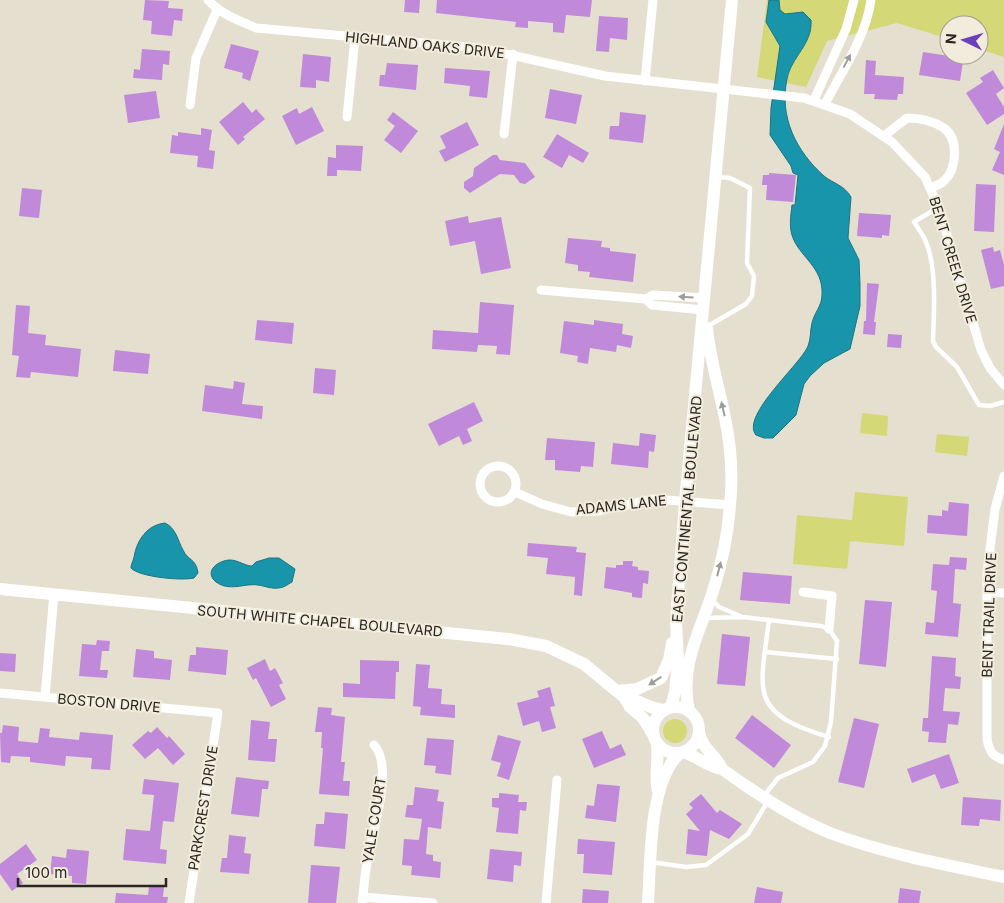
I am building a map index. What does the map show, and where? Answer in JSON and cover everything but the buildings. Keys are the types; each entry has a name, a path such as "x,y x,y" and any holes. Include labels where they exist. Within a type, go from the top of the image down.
{"main road":[{"name":"EAST CONTINENTAL BOULEVARD","path":"667,708 675,692 678,661 676,621 685,502 732,0"},
{"path":"689,711 685,692 688,664 704,619 725,543 730,505 731,471 726,420 712,362 703,304"},
{"name":"SOUTH WHITE CHAPEL BOULEVARD","path":"0,589 508,639 546,646 567,655 584,664 621,694 652,709 667,708"},
{"path":"621,694 660,678 669,660 676,621"},
{"name":"SOUTH WHITE CHAPEL BOULEVARD","path":"621,694 630,708 643,718 655,739"},
{"path":"658,791 655,779 659,762 655,739 655,720 667,708 684,708 689,711 697,720 701,743 719,760 722,769"},
{"path":"648,903 658,791 671,763 694,745 699,732"},
{"path":"655,739 667,752 696,756 714,768 722,769 766,799 828,832 918,859 1004,877"}],"street":[{"path":"190,105 196,58 217,10 208,0"},
{"path":"645,81 653,0"},
{"path":"814,100 846,29 854,0"},
{"path":"825,104 860,37 868,17 871,0"},
{"name":"HIGHLAND OAKS DRIVE","path":"217,10 256,28 479,48 513,54 605,76 723,90"},
{"path":"347,117 355,38"},
{"path":"504,134 513,54"},
{"name":"BENT CREEK DRIVE","path":"723,90 794,96 814,100 850,114 884,136 909,157 931,188 981,350 990,368 1004,385"},
{"path":"884,136 908,118 924,119 945,129 954,147 953,167 944,182 931,188"},
{"path":"541,290 646,299 653,295 703,304"},
{"path":"498,466 509,469 516,480 515,492 504,501 492,501 482,491 482,475 492,467 498,466"},
{"name":"BENT TRAIL DRIVE","path":"1004,476 995,509 987,573 987,740 992,754 1004,760"},
{"name":"ADAMS LANE","path":"515,492 542,504 570,512 598,511 654,499 730,505"},
{"path":"803,592 832,596 828,629"},
{"path":"987,592 1004,593"},
{"path":"45,697 54,594"},
{"name":"BOSTON DRIVE","path":"0,693 218,713"},
{"name":"PARKCREST DRIVE","path":"189,903 218,713"},
{"name":"YALE COURT","path":"363,900 382,782 382,758 380,751 374,745"},
{"path":"546,903 558,780"},
{"path":"363,900 433,903"}],"lane":[{"path":"707,326 746,304 752,296 754,276 747,263 750,188 730,178 716,176"},
{"path":"938,207 914,222 927,244 931,268 934,298 933,340 936,347 957,368 979,405 990,406 1004,402"},
{"path":"710,599 719,607 743,617"},
{"path":"651,862 686,867 706,865 748,834 778,778 813,762 829,737 837,660 837,641 828,629 743,617 704,619"},
{"path":"769,620 762,685 770,707 778,716 809,731 829,737"},
{"path":"765,652 837,660"}],"green space":[{"path":"767,0 1004,0 1004,57 989,52 989,15 939,15 939,36 897,23 827,41 806,87 757,77"},
{"path":"862,413 888,416 887,436 860,433"},
{"path":"937,434 969,437 967,456 935,452"},
{"path":"855,492 908,497 904,546 850,541 847,569 793,564 797,515 852,520"},
{"path":"675,719 680,720 686,726 686,736 680,742 675,743 670,742 664,736 663,731 664,726 670,720"}],"water":[{"path":"769,0 779,0 780,10 785,14 803,12 811,20 809,36 789,71 785,93 785,107 792,132 805,156 824,176 842,187 851,197 848,238 859,260 860,306 850,349 824,363 810,376 804,384 796,415 773,438 764,438 756,435 753,426 756,416 773,390 808,346 812,323 821,303 822,295 822,285 819,277 795,242 791,231 792,205 795,205 798,175 793,173 791,166 770,135 771,108 780,46 766,22"},
{"path":"165,523 174,531 185,554 196,565 198,573 194,578 161,578 143,574 131,568 140,539 148,530"},
{"path":"269,558 279,558 295,569 292,582 280,588 258,585 226,586 221,585 212,578 211,574 214,567 226,560 233,560 252,566 256,562"}]}
